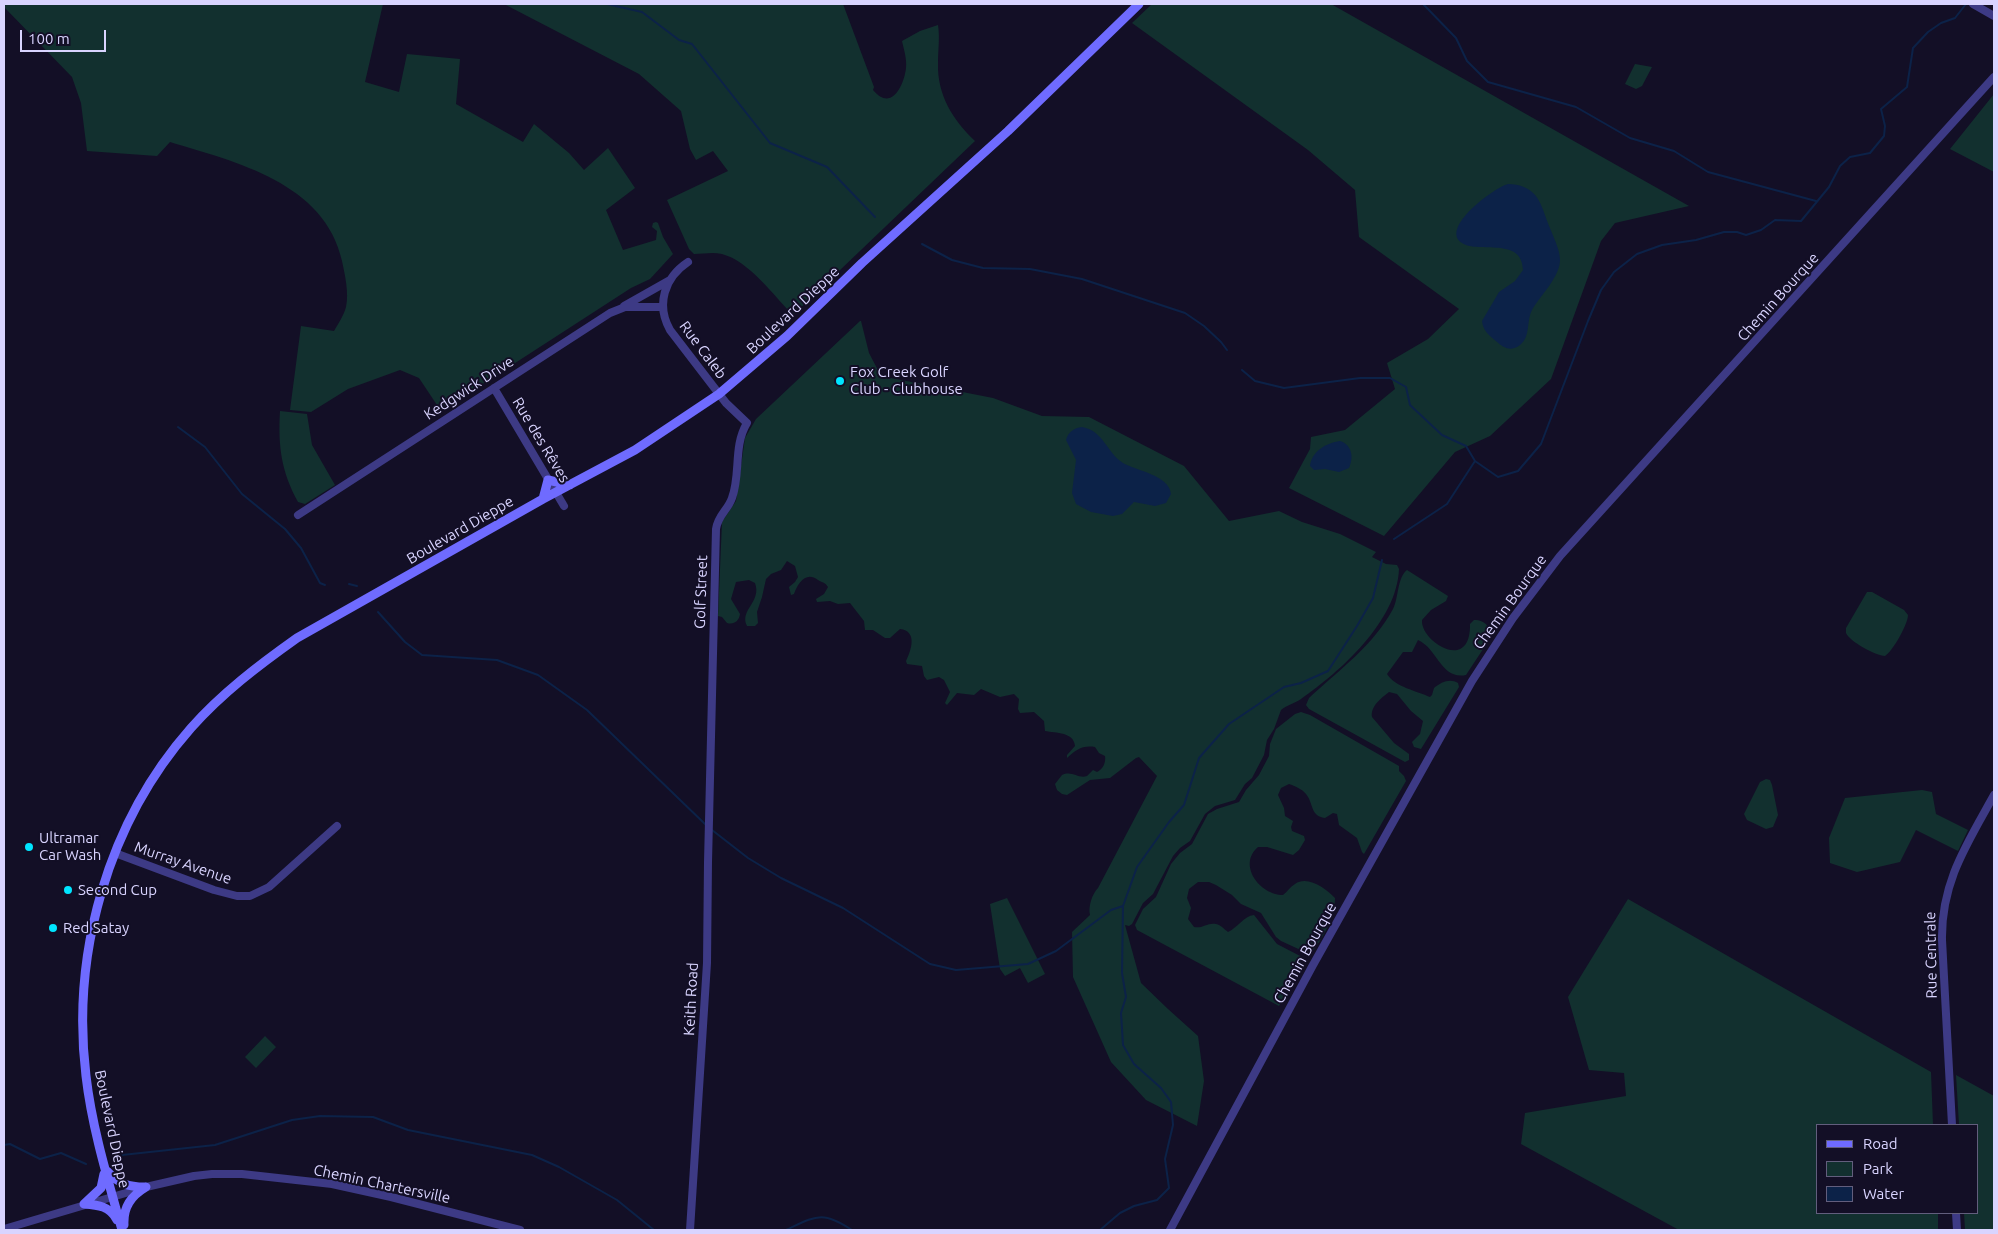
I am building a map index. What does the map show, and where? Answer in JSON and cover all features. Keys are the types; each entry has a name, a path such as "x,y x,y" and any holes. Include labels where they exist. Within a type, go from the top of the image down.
{"main road":[{"name":"Boulevard Dieppe","path":"122,1230 105,1169 86,1076 82,1025 87,956 101,891 128,823 145,791 191,728 224,695 260,664 297,638 650,440 719,394 787,336 862,263 1008,131 1070,68 1139,4"},
{"path":"543,499 548,480 570,485"},
{"path":"105,1169 121,1184 130,1187 146,1187"},
{"path":"84,1204 101,1188 105,1169"},
{"path":"122,1230 123,1215 127,1205 136,1193 146,1187"},
{"path":"84,1204 104,1206 115,1216 122,1230"}],"street":[{"path":"1973,4 1994,16"},
{"name":"Chemin Bourque","path":"1170,1230 1313,965 1472,681 1513,618 1560,556 1994,77"},
{"path":"620,308 662,307 664,292 670,280 678,269 688,262"},
{"name":"Kedgwick Drive","path":"298,515 620,308 670,280"},
{"name":"Rue Caleb","path":"662,307 664,318 670,330 719,394 747,422"},
{"name":"Rue des Rêves","path":"494,388 564,506"},
{"name":"Golf Street","path":"710,768 717,525 719,517 732,499 739,444 747,422"},
{"name":"Keith Road","path":"690,1230 707,963 710,768"},
{"name":"Rue Centrale","path":"1952,1124 1942,916 1946,892 1954,869 1994,795"},
{"name":"Murray Avenue","path":"115,853 214,890 237,896 250,896 269,887 337,826"},
{"name":"Chemin Chartersville","path":"4,1229 112,1196 186,1177 212,1174 242,1174 332,1184 520,1230"},
{"path":"1956,1214 1957,1230"}],"green space":[{"path":"4,4 383,4 365,82 399,92 407,54 460,59 456,104 523,142 534,124 569,153 584,170 608,148 635,188 606,210 623,250 656,240 657,231 652,227 653,223 656,222 673,254 650,279 631,288 441,411 419,378 400,370 348,389 311,412 290,410 301,326 334,331 344,313 347,302 342,261 332,234 317,212 298,194 249,168 170,142 157,156 87,151 81,103 72,77 4,7"},
{"path":"504,4 843,4 874,87 873,90 885,98 896,94 903,82 906,61 902,41 920,31 938,25 938,75 943,96 953,116 975,141 793,315 761,280 742,264 722,254 694,254 689,249 667,200 728,171 713,151 696,160 690,149 681,111 639,74"},
{"path":"1152,4 1331,4 1689,206 1615,223 1601,241 1551,379 1490,436 1455,452 1384,536 1289,488 1310,449 1311,437 1345,430 1395,389 1387,363 1428,339 1459,309 1359,237 1355,190 1308,150 1132,23"},
{"path":"1635,64 1652,67 1642,86 1636,89 1625,84"},
{"path":"1994,94 1994,172 1950,149"},
{"path":"860,321 869,353 881,376 993,398 1042,416 1089,417 1184,466 1229,521 1279,511 1302,522 1340,534 1376,552 1372,557 1386,564 1397,565 1399,569 1396,588 1378,626 1349,659 1317,688 1281,710 1274,729 1267,740 1264,755 1252,778 1245,784 1235,800 1215,806 1205,814 1190,841 1173,856 1153,894 1143,903 1132,924 1129,926 1125,925 1141,983 1198,1036 1204,1081 1197,1126 1146,1100 1111,1062 1073,977 1072,932 1090,915 1092,897 1157,776 1139,757 1110,778 1090,780 1067,795 1062,794 1057,790 1055,784 1062,775 1069,773 1084,777 1093,770 1097,772 1104,766 1105,756 1099,753 1095,747 1083,747 1067,758 1067,755 1075,746 1074,741 1064,734 1045,731 1044,721 1034,712 1020,713 1018,709 1019,699 1014,694 1000,697 981,689 974,695 957,693 947,705 945,703 950,692 944,680 939,677 927,680 922,666 907,664 906,661 912,642 909,633 900,629 890,638 885,638 873,630 865,630 864,621 850,603 817,602 816,599 824,594 828,587 825,583 814,578 810,577 803,580 794,594 791,595 789,587 798,577 795,566 787,561 781,570 771,574 766,579 757,612 758,623 755,626 747,626 745,620 756,595 755,583 749,580 736,582 731,599 740,614 737,620 734,623 727,623 722,617 718,616 722,522 736,501 745,438 756,419"},
{"path":"280,411 307,414 312,445 335,485 305,504 298,502 284,469 280,447"},
{"path":"1407,570 1448,596 1446,601 1431,610 1422,620 1429,637 1437,644 1446,649 1455,650 1463,647 1468,639 1470,624 1474,620 1485,623 1489,628 1490,636 1466,675 1451,673 1425,644 1418,640 1412,652 1403,652 1387,674 1395,682 1430,697 1434,688 1446,681 1458,683 1459,687 1421,749 1414,747 1412,742 1420,734 1423,721 1411,711 1397,694 1389,692 1377,703 1372,717 1394,743 1409,754 1409,760 1405,762 1309,709 1306,705 1309,698 1355,657 1376,635 1393,609 1401,578"},
{"path":"1867,592 1872,592 1904,610 1908,615 1900,637 1885,656 1876,654 1863,647 1852,640 1846,633 1846,628"},
{"path":"1301,712 1310,715 1399,766 1399,771 1406,781 1364,854 1357,838 1339,825 1337,814 1333,813 1325,818 1320,817 1315,812 1306,794 1302,791 1289,784 1281,788 1278,795 1284,808 1285,816 1293,821 1292,831 1304,836 1305,840 1299,850 1293,855 1267,847 1258,847 1252,854 1251,870 1259,885 1274,894 1283,895 1295,884 1305,881 1322,887 1335,898 1335,905 1328,926 1312,952 1305,952 1281,941 1276,937 1261,913 1241,904 1232,895 1216,885 1209,882 1198,882 1189,889 1187,898 1191,908 1188,919 1194,927 1216,924 1228,932 1254,915 1277,944 1304,958 1306,962 1279,1006 1137,930 1135,925 1143,909 1156,897 1171,864 1180,853 1192,844 1208,814 1239,802 1246,790 1259,775 1269,756 1270,744 1276,729 1295,714"},
{"path":"1766,779 1770,780 1772,785 1778,815 1773,827 1766,829 1747,820 1744,814 1760,782"},
{"path":"1922,790 1932,792 1936,814 1968,830 1958,851 1916,830 1900,862 1857,872 1830,863 1829,838 1845,798"},
{"path":"1007,898 1045,974 1028,983 1020,968 1005,976 1000,969 990,904"},
{"path":"1628,899 1931,1072 1933,1124 1816,1124 1816,1214 1938,1214 1938,1230 1679,1230 1521,1144 1525,1113 1626,1096 1624,1073 1589,1070 1568,997"},
{"path":"265,1036 276,1047 256,1068 245,1057"},
{"path":"1956,1075 1994,1096 1994,1230 1965,1230 1964,1214 1978,1214 1978,1124 1959,1124"}],"water":[{"path":"1508,184 1529,189 1537,198 1560,256 1559,267 1553,280 1532,310 1526,337 1520,345 1511,349 1502,346 1489,335 1482,321 1499,292 1515,281 1523,270 1521,260 1508,249 1469,246 1462,243 1457,236 1458,228 1463,219 1472,209 1492,192"},
{"path":"1082,427 1089,429 1100,437 1123,463 1152,474 1165,482 1171,494 1166,503 1155,506 1134,502 1122,514 1113,516 1091,512 1076,504 1072,493 1076,460 1066,440 1072,431"},
{"path":"1340,441 1347,445 1351,452 1349,468 1339,472 1325,469 1314,470 1310,466 1311,461 1320,449"}],"waterway":[{"path":"607,4 642,12 679,40 692,44 770,143 827,167 875,217"},
{"path":"1423,4 1456,38 1467,61 1488,82 1576,107 1630,138 1674,151 1708,172 1816,201"},
{"path":"1242,370 1255,381 1284,388 1360,378 1390,378 1406,387 1410,405 1442,435 1466,446 1475,461 1498,477 1518,471 1541,444 1601,290 1614,272 1637,254 1662,245 1696,240 1724,232 1737,232 1746,235 1761,230 1775,220 1801,221 1829,187 1840,166 1850,157 1870,153 1884,136 1885,126 1881,109 1907,87 1913,48 1928,32 1941,23 1955,18 1966,4"},
{"path":"922,244 952,260 983,268 1030,269 1082,279 1185,313 1204,326 1227,350"},
{"path":"178,427 205,447 242,494 285,529 301,548 320,583 325,585"},
{"path":"1394,539 1447,504 1475,461"},
{"path":"1100,1230 1120,1213 1134,1206 1157,1200 1169,1188 1165,1159 1173,1125 1171,1102 1161,1088 1134,1064 1123,1045 1121,1013 1126,997 1122,973 1123,906 1137,867 1169,822 1184,805 1199,758 1229,724 1284,687 1301,683 1328,671 1373,598 1382,560"},
{"path":"349,584 357,586"},
{"path":"378,612 405,642 422,655 497,660 538,675 587,710 706,825"},
{"path":"712,830 748,858 781,878 843,908 930,964 956,970 1028,964 1056,951 1111,910 1123,906"},
{"path":"122,1155 215,1145 292,1120 320,1116 373,1117 408,1130 532,1155 559,1167 617,1200 654,1230"},
{"path":"4,1145 10,1144 40,1159 61,1153 86,1164"},
{"path":"786,1230 819,1217 833,1220 852,1230"}],"place":[{"name":"Fox Creek Golf Club - Clubhouse","path":"840,381"},
{"name":"Ultramar Car Wash","path":"29,847"},
{"name":"Second Cup","path":"68,890"},
{"name":"Red Satay","path":"53,928"}]}
